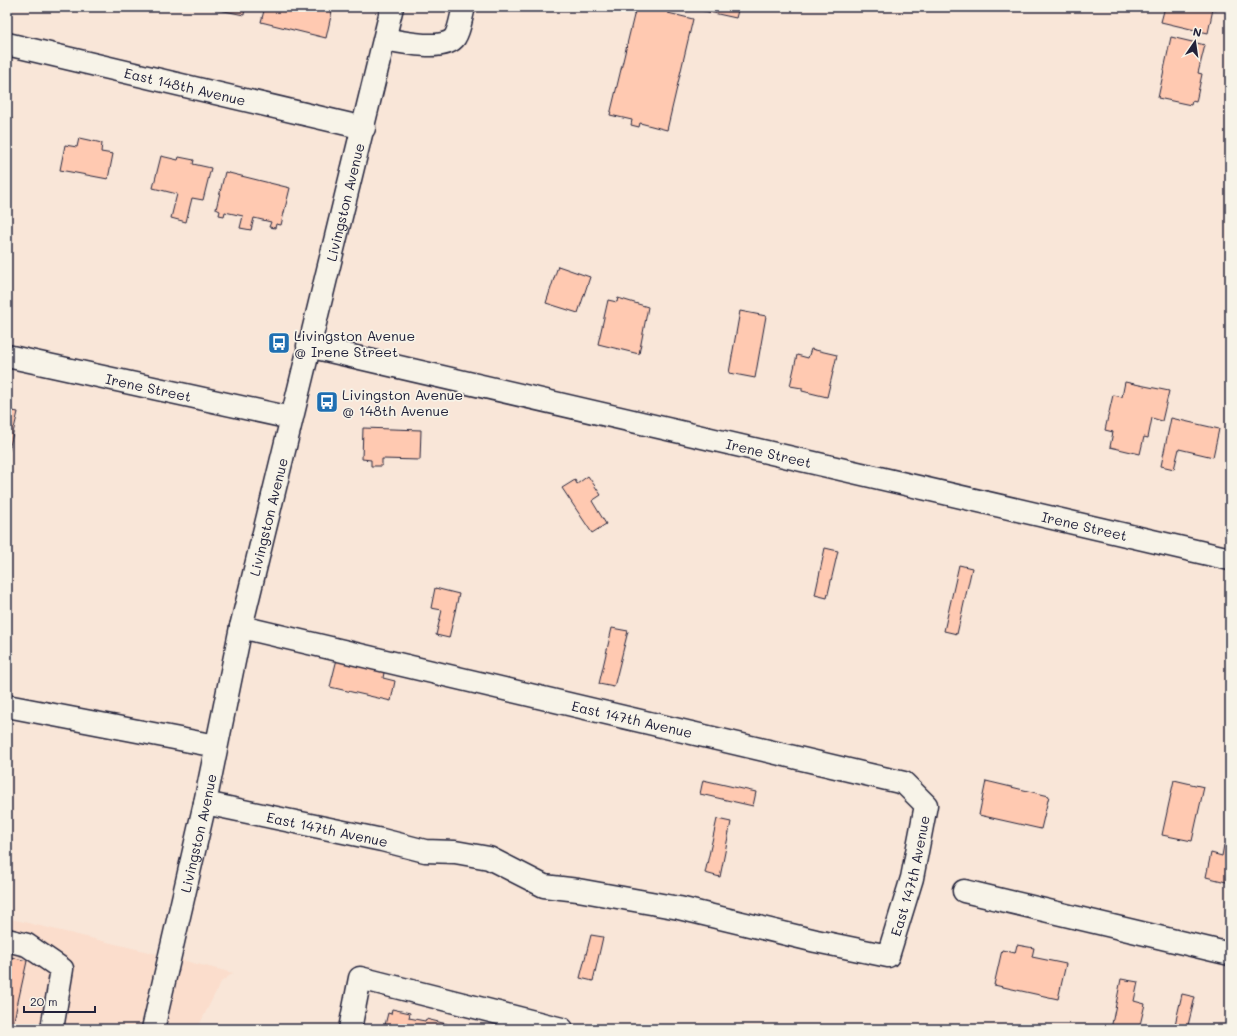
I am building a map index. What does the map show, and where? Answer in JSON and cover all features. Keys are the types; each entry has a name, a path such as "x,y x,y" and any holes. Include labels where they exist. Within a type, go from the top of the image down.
{"street":[{"name":"Livingston Avenue","path":"153,1029 205,803 241,627 308,346 364,128 392,7"},
{"path":"385,39 418,44 447,43 454,38 464,7"},
{"name":"East 148th Avenue","path":"7,44 364,128"},
{"name":"Irene Street","path":"308,346 1230,559"},
{"name":"Irene Street","path":"7,356 291,418"},
{"name":"East 147th Avenue","path":"205,803 374,838 425,851 455,852 488,858 544,886 578,890 679,908 816,941 888,956 912,878 926,805 904,783 241,627"},
{"path":"7,706 216,746"},
{"path":"964,890 1230,954"},
{"path":"7,940 27,945 62,968 52,1029"},
{"path":"350,1029 360,978 562,1029"}],"shaded area":[{"path":"7,918 157,954 140,1029 7,1029"},
{"path":"181,960 233,973 221,982 197,1029 165,1029"}],"building":[{"path":"205,7 245,7 244,15"},
{"path":"265,7 333,7 326,38 261,22"},
{"path":"636,7 657,11 658,7 669,7 668,13 693,19 667,130 640,123 639,127 631,125 632,120 610,115"},
{"path":"686,7 739,7 736,18"},
{"path":"1165,7 1218,7 1217,10 1213,9 1208,33 1161,22"},
{"path":"1171,37 1205,45 1198,73 1202,74 1196,102 1192,101 1191,105 1158,98"},
{"path":"7,117 12,118 7,140"},
{"path":"79,138 102,143 101,152 113,154 108,179 60,170 65,145 77,147"},
{"path":"161,156 178,160 179,157 194,160 193,164 211,168 203,200 192,198 186,222 171,218 177,194 153,188"},
{"path":"225,172 290,188 281,225 276,224 275,228 269,227 271,222 254,218 251,230 240,228 243,216 225,212 224,216 219,215 220,211 216,209"},
{"path":"558,266 590,277 578,313 546,303"},
{"path":"618,298 648,307 639,354 598,344 608,300 617,302"},
{"path":"740,311 766,316 755,378 729,373"},
{"path":"811,349 837,355 827,397 802,391 802,388 790,386 797,355 808,358"},
{"path":"1125,382 1169,391 1162,421 1152,418 1148,438 1144,437 1140,454 1110,447 1113,432 1105,430 1113,395 1122,397"},
{"path":"7,410 18,412 7,458"},
{"path":"1171,418 1219,429 1213,457 1179,449 1174,469 1161,466"},
{"path":"363,428 421,430 420,460 382,459 382,466 371,466 371,460 362,459"},
{"path":"588,476 601,495 592,501 606,524 592,533 562,488 575,480 577,484"},
{"path":"825,548 838,551 827,598 815,595"},
{"path":"959,565 972,568 957,634 944,631"},
{"path":"435,588 459,594 449,638 436,635 442,610 431,608"},
{"path":"612,628 628,631 614,687 599,684"},
{"path":"339,651 386,662 383,678 395,681 391,701 330,687"},
{"path":"703,780 756,792 753,806 700,794"},
{"path":"1174,780 1204,787 1192,841 1162,835"},
{"path":"986,781 1049,796 1041,829 979,815"},
{"path":"717,819 731,822 720,877 705,873"},
{"path":"1224,845 1230,847 1230,883 1206,877 1211,853 1222,856"},
{"path":"591,935 603,937 593,981 580,978"},
{"path":"1017,945 1034,948 1032,957 1066,964 1058,999 994,985 1002,950 1015,953"},
{"path":"7,956 27,961 12,1029 7,1029"},
{"path":"1121,979 1138,982 1134,1001 1145,1004 1139,1029 1111,1029"},
{"path":"1182,994 1195,997 1187,1029 1174,1029"},
{"path":"392,1009 410,1013 409,1018 425,1021 426,1019 447,1024 445,1029 384,1029 388,1013 391,1014"}],"place":[{"name":"Livingston Avenue @ Irene Street","path":"279,343"},
{"name":"Livingston Avenue @ 148th Avenue","path":"327,402"}]}
